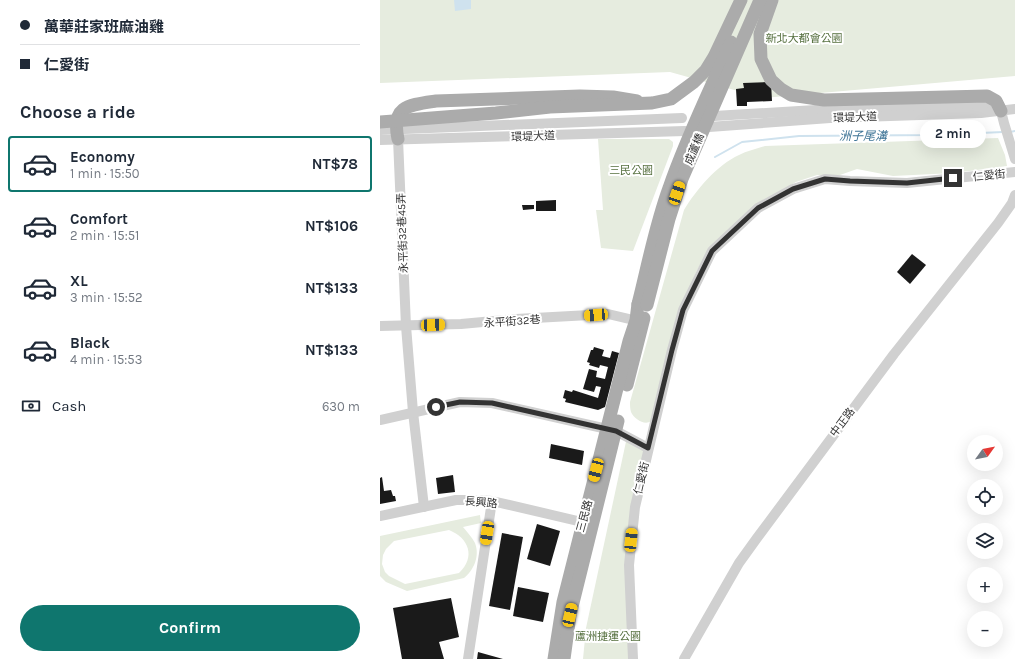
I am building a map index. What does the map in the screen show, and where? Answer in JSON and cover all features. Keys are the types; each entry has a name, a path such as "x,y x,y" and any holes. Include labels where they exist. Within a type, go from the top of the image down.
{"main road":[{"path":"380,122 496,113 550,107 652,103 671,99 694,82 706,70 742,0"},
{"name":"成蘆橋","path":"643,304 657,224 671,183 683,150 750,0"},
{"name":"成蘆橋","path":"643,304 682,179 760,0"},
{"path":"772,0 760,34 761,59 771,80 791,95 824,100 895,97 987,96 996,101 1001,111"},
{"path":"397,134 396,120 403,109 414,104 436,101 580,96 613,97 652,103"},
{"name":"三民路","path":"564,659 570,615 629,341 640,321 643,304"},
{"name":"三民路","path":"554,659 563,602 582,522 611,430"}],"street":[{"path":"1015,103 1001,111 1015,159"},
{"name":"環堤大道","path":"714,116 832,109 979,105 1001,111"},
{"name":"環堤大道","path":"709,127 830,118 981,113 1015,109"},
{"name":"環堤大道","path":"380,140 397,134 682,118"},
{"name":"環堤大道","path":"380,130 397,134 685,131"},
{"name":"永平街32巷45弄","path":"397,134 406,326 412,412 424,507"},
{"name":"仁愛街","path":"633,659 629,565 635,507 648,448 683,310 712,251 758,208 793,189 825,179 907,183 1015,172"},
{"name":"中正路","path":"684,659 739,563 883,367 998,223 1012,203 1015,195"},
{"name":"永平街32巷","path":"380,326 461,324 608,314 640,321"},
{"path":"380,420 460,402 492,403 611,430 648,448"},
{"name":"長興路","path":"380,516 456,500 492,502 582,522"},
{"path":"468,659 492,502"}],"green space":[{"name":"新北大都會公園","path":"380,0 1015,0 1015,76 763,98 670,72 380,83"},
{"path":"998,138 1005,155 1007,166 954,173 893,176 857,169 840,175 817,175 796,182 758,205 708,253 697,270 681,308 651,421 646,423 632,415 630,410 630,402 684,210 701,186 723,165 742,154 765,146"},
{"name":"三民公園","path":"598,139 669,139 673,142 673,146 633,251 601,248 596,210 603,210"},
{"name":"蘆洲捷運公園","path":"627,437 648,448 634,514 632,659 583,659 586,628"},
{"path":"480,515 481,523 463,527 474,541 477,553 473,567 468,575 464,578 407,591 386,582 380,576 380,536","holes":["449,530 456,533 465,543 469,554 464,567 459,573 405,584 389,576 385,572 382,564 383,555 386,549 394,541"]}],"water":[{"path":"454,0 471,0 471,9 455,11"}],"building":[{"path":"771,82 772,101 747,102 747,106 737,106 736,89 744,88 743,83"},
{"path":"556,200 556,211 536,211 536,201"},
{"path":"522,205 534,205 534,209 523,210"},
{"path":"912,254 926,265 910,284 897,272"},
{"path":"594,347 604,350 602,356 610,358 612,351 619,353 605,407 598,410 565,402 566,399 563,398 565,390 572,392 573,390 598,398 601,387 596,386 594,392 583,389 589,369 597,371 596,377 605,379 608,367 600,365 599,368 589,365 590,363 587,362 591,350 593,350"},
{"path":"551,444 584,451 582,465 549,458"},
{"path":"453,475 455,492 438,494 436,478"},
{"path":"382,477 384,491 391,490 396,501 380,504 380,478"},
{"path":"537,524 560,531 550,566 527,559"},
{"path":"502,533 523,537 510,610 489,606"},
{"path":"518,587 549,593 543,622 513,616"},
{"path":"451,598 459,637 439,642 444,659 402,659 393,608"},
{"path":"478,652 503,659 477,659"}],"waterway":[{"name":"洲子尾溝","path":"1010,132 1015,131"},
{"name":"洲子尾溝","path":"715,157 742,142 799,136 935,135 1003,132"}],"route":[{"path":"436,407 460,402 492,403 616,431 648,448 683,310 712,251 758,208 793,189 825,179 907,183 953,178"}]}
